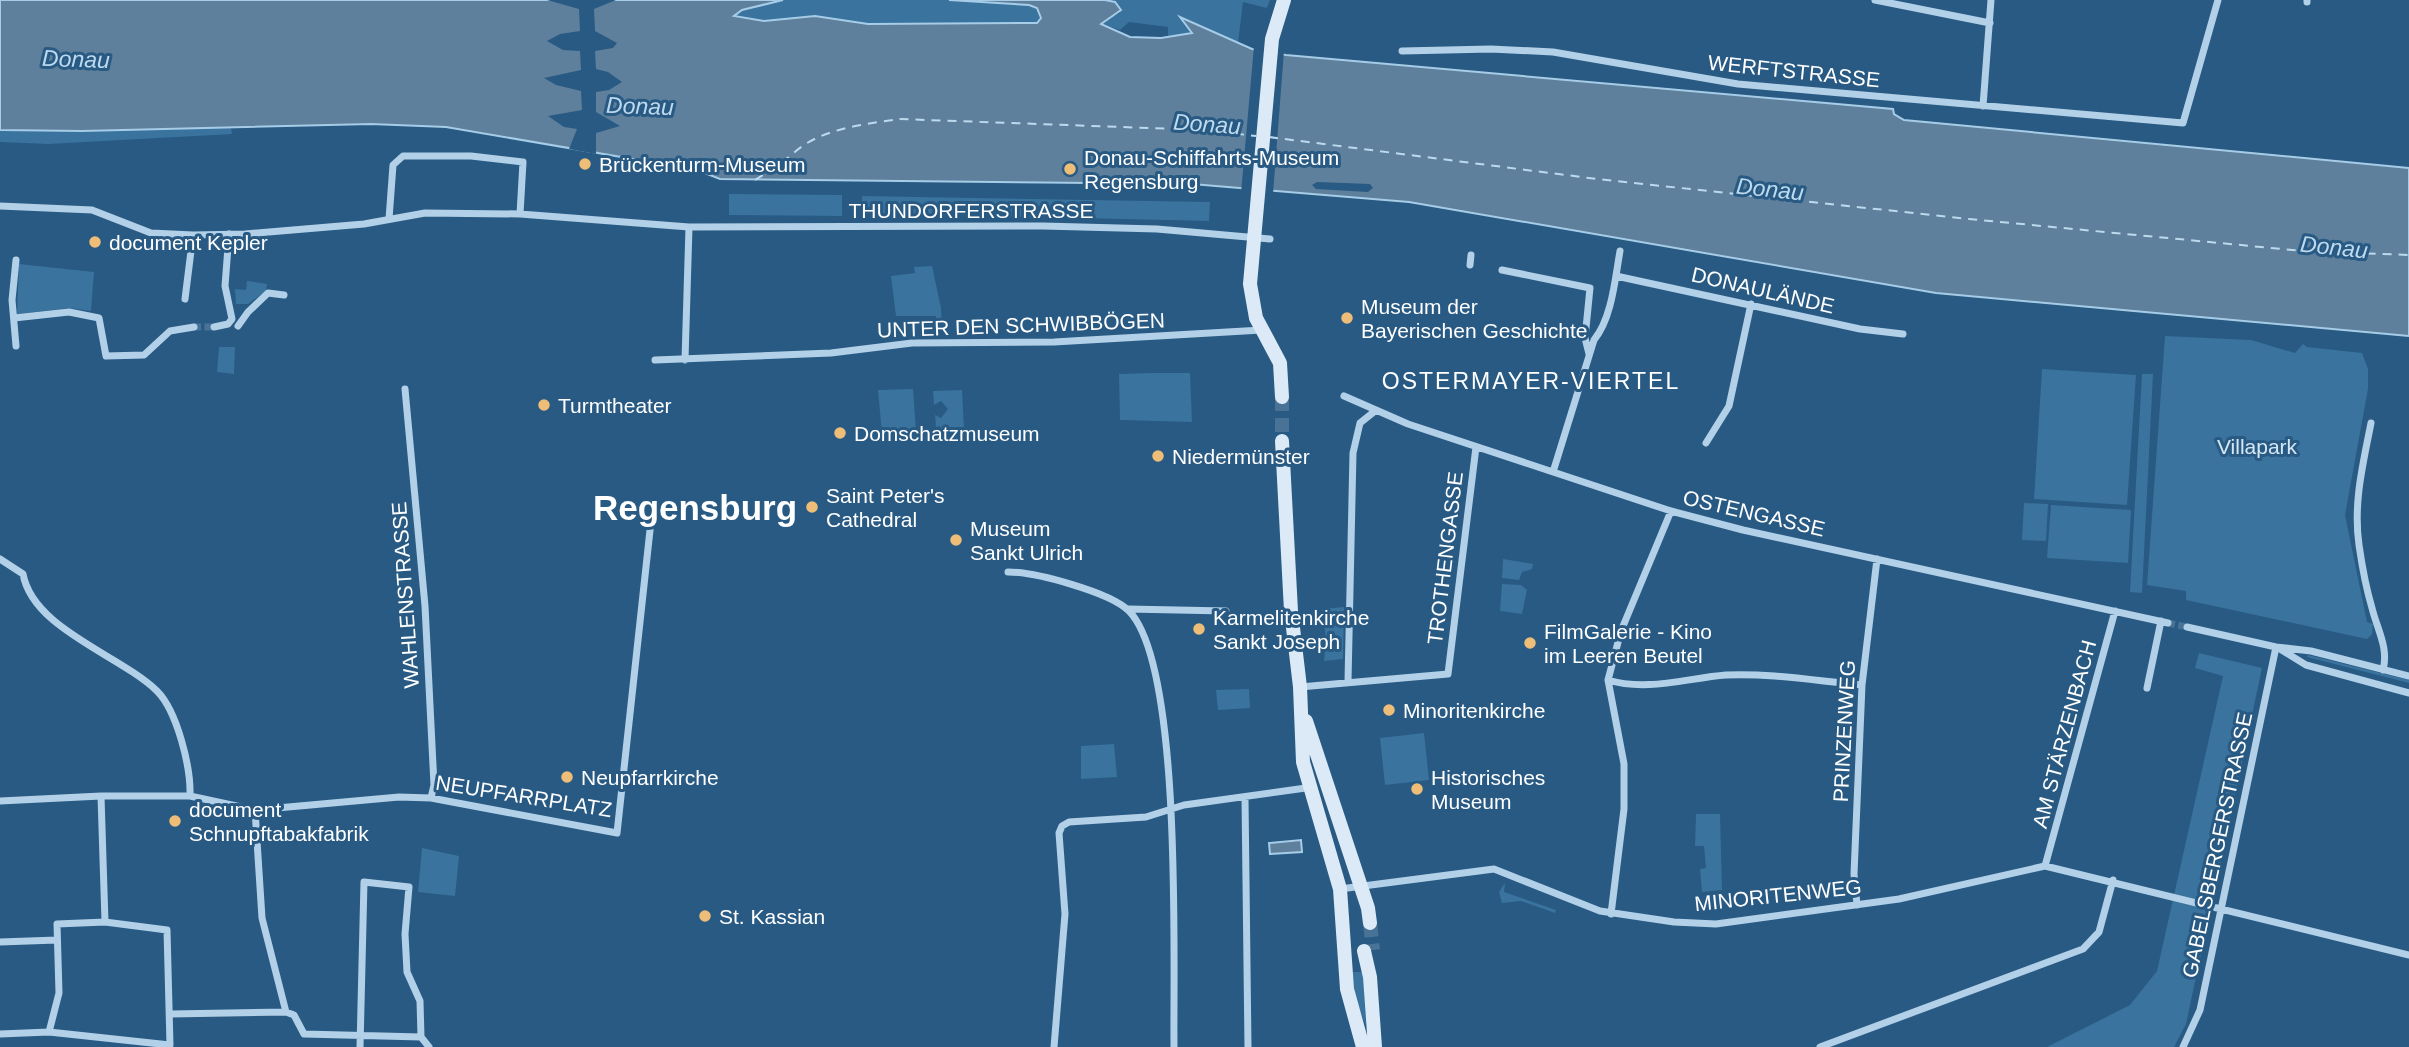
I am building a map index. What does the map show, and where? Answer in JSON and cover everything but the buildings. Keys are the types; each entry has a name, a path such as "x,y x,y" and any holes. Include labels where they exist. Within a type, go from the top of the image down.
{"street":[{"path":"1282,397 1281,369 1276,351 1262,330 1251,292 1253,237 1272,43 1284,0"},
{"path":"1875,0 1990,23"},
{"path":"1983,106 1991,0"},
{"name":"WERFTSTRASSE","path":"1402,51 1492,49 1553,52 1738,84 2183,123 2218,0"},
{"path":"389,219 393,164 403,156 471,156 523,162 520,214"},
{"name":"THUNDORFERSTRASSE","path":"0,206 92,210 151,233 193,235 245,234 425,213 520,214 689,228 1014,225 1157,229 1270,239"},
{"path":"685,359 689,228"},
{"path":"214,327 228,324 232,319 225,286 229,234"},
{"path":"185,299 193,235"},
{"path":"1553,472 1589,355 1612,295 1620,251"},
{"path":"1470,265 1471,255"},
{"path":"16,260 12,300 16,346"},
{"path":"1502,270 1590,288 1585,338 1589,355"},
{"name":"DONAULÄNDE","path":"1616,276 1860,330 1903,334"},
{"path":"238,326 268,293 284,295"},
{"path":"1706,443 1729,406 1751,304"},
{"path":"14,318 69,312 99,318 106,356 144,355 163,337 181,328 194,327"},
{"name":"UNTER DEN SCHWIBBÖGEN","path":"655,360 831,353 912,343 1054,342 1262,330"},
{"name":"WAHLENSTRASSE","path":"405,389 425,606 434,785 431,798"},
{"name":"OSTENGASSE","path":"1345,396 1375,411 1476,447 1671,511 2164,622 2147,688"},
{"path":"1300,687 1348,681 1356,435 1360,424 1375,411"},
{"path":"2371,423 2356,504 2359,545 2386,659 2383,670"},
{"path":"1282,441 1290,590 1302,710 1303,762 1362,969 1375,1047"},
{"name":"TROTHENGASSE","path":"1348,681 1448,674 1476,447"},
{"path":"1611,914 1624,809 1625,764 1608,680 1621,631 1671,511"},
{"name":"NEUPFARRPLATZ","path":"0,802 101,796 190,796 255,810 356,801 431,798 617,833 651,521"},
{"path":"0,559 23,574 26,587 64,628 155,689 167,703 182,743 190,796"},
{"name":"PRINZENWEG","path":"1857,905 1854,874 1862,685 1877,559"},
{"path":"1008,572 1047,576 1128,609 1226,611"},
{"path":"1128,609 1141,629 1150,652 1157,687 1171,809 1174,1047"},
{"name":"AM STÄRZENBACH","path":"2045,866 2115,611"},
{"path":"2186,627 2276,647 2311,651 2409,676"},
{"path":"2276,647 2306,665 2409,693"},
{"name":"GABELSBERGERSTRASSE","path":"2183,1047 2200,1010 2276,647"},
{"path":"1608,680 1623,685 1665,684 1727,675 1862,685"},
{"path":"1302,710 1359,886 1365,924"},
{"path":"1054,1047 1065,914 1059,833 1062,826 1069,822 1146,817 1229,797 1245,798 1328,785"},
{"path":"101,796 105,922"},
{"path":"1245,798 1248,1047"},
{"path":"255,810 262,918 286,1012"},
{"name":"MINORITENWEG","path":"1340,889 1494,869 1611,914 1716,924 1946,891 2045,866 2113,880 2409,954"},
{"path":"1820,1047 2083,949 2099,932 2113,880"},
{"path":"360,1047 364,882 410,887 405,934 407,972 420,1001 421,1037 429,1047"},
{"path":"0,1034 49,1032 170,1045 167,930 105,922 57,924 59,993 49,1032"},
{"path":"0,942 57,940"},
{"path":"1363,1047 1352,1011 1368,950"},
{"path":"171,1014 286,1012 294,1015 303,1034 421,1037"}],"green space":[{"path":"783,0 949,0 1029,5 1037,8 1041,19 1037,23 868,24 815,16 764,21 733,16 742,10"},
{"path":"1105,0 1270,0 1267,8 1243,2 1238,43 1182,17 1193,33 1168,36 1168,27 1129,22 1120,30 1100,23 1120,13 1115,2"},
{"path":"231,128 232,134 48,144 0,142 0,130"},
{"path":"729,194 842,195 842,216 729,215"},
{"path":"862,196 1210,202 1209,221 862,213"},
{"path":"19,264 94,272 91,311 69,308 17,314"},
{"path":"932,266 941,308 942,332 936,332 936,316 896,316 891,276 915,273 914,267"},
{"path":"247,281 267,284 266,291 248,304 236,304 235,289 246,290"},
{"name":"Villapark","path":"2165,336 2251,340 2295,353 2303,344 2307,347 2362,353 2368,369 2368,389 2345,515 2367,622 2373,624 2372,634 2367,639 2186,600 2186,591 2147,585"},
{"path":"219,347 235,347 234,374 217,372"},
{"path":"2042,369 2136,375 2127,505 2034,499"},
{"path":"1190,373 1192,422 1120,420 1119,374"},
{"path":"2142,374 2153,374 2142,593 2130,592"},
{"path":"913,389 916,431 882,434 878,390"},
{"path":"962,390 964,428 941,430 940,426 936,427 935,415 941,418 948,409 941,401 934,405 933,391"},
{"path":"2024,503 2048,504 2046,541 2022,540"},
{"path":"2051,505 2131,510 2128,563 2047,558"},
{"path":"1503,559 1533,564 1532,569 1522,572 1519,580 1502,578"},
{"path":"1502,584 1521,585 1527,590 1522,614 1500,611"},
{"path":"1344,607 1343,659 1324,661 1326,639 1322,609"},
{"path":"2199,653 2262,668 2186,1024 2174,1047 2047,1047 2130,1005 2157,971 2223,676 2195,668"},
{"path":"2308,655 2409,680 2409,683 2307,657"},
{"path":"1249,689 1250,708 1218,710 1216,690"},
{"path":"1424,733 1429,780 1385,785 1380,738"},
{"path":"1114,744 1117,777 1081,779 1081,746"},
{"path":"1696,814 1720,814 1722,890 1702,892 1700,869 1706,868 1704,846 1695,846"},
{"path":"422,848 459,856 455,896 418,892"},
{"path":"1505,883 1504,892 1556,910 1555,913 1521,901 1502,903 1499,892"},
{"path":"1351,972 1363,972 1366,1026 1356,1000"}],"water":[{"name":"Donau","path":"0,0 783,0 742,10 734,16 764,21 815,16 868,24 1037,23 1041,18 1037,8 1029,5 949,0 1105,0 1115,2 1121,10 1101,24 1130,37 1161,38 1192,33 1180,17 1252,49 1286,55 1893,109 1894,114 1904,120 2409,168 2409,336 1936,293 1409,202 1192,184 720,179 697,170 446,127 371,124 82,131 0,130"},
{"path":"1301,840 1302,852 1270,854 1269,843"}],"pier":[{"path":"547,0 616,0 594,9 595,31 617,43 613,48 595,51 596,69 608,72 622,82 609,90 596,92 596,112 620,126 596,133 596,154 569,149 577,129 564,127 548,116 582,110 581,91 556,85 544,78 581,70 580,51 563,50 547,41 560,34 580,31 579,9"},
{"path":"1254,46 1284,51 1273,194 1241,193"},
{"path":"1317,182 1370,184 1373,188 1368,192 1316,189 1312,185"}],"ferry route":[{"path":"755,180 819,137 845,128 900,119 1204,130 1256,136"},
{"path":"1269,137 1597,179 1969,219 2303,251 2409,255"}],"tunnel":[{"path":"194,327 214,327"},
{"path":"1282,397 1282,441"},
{"path":"2168,623 2187,627"},
{"path":"1370,923 1373,950"}],"place":[{"name":"Brückenturm-Museum","path":"585,164"},
{"name":"Donau-Schiffahrts-Museum Regensburg","path":"1070,169"},
{"name":"document Kepler","path":"95,242"},
{"name":"Museum der Bayerischen Geschichte","path":"1347,318"},
{"name":"Turmtheater","path":"544,405"},
{"name":"Domschatzmuseum","path":"840,433"},
{"name":"Niedermünster","path":"1158,456"},
{"name":"Saint Peter's Cathedral","path":"812,507"},
{"name":"Museum Sankt Ulrich","path":"956,540"},
{"name":"Karmelitenkirche Sankt Joseph","path":"1199,629"},
{"name":"FilmGalerie - Kino im Leeren Beutel","path":"1530,643"},
{"name":"Minoritenkirche","path":"1389,710"},
{"name":"Neupfarrkirche","path":"567,777"},
{"name":"Historisches Museum","path":"1417,789"},
{"name":"document Schnupftabakfabrik","path":"175,821"},
{"name":"St. Kassian","path":"705,916"}],"district":[{"name":"OSTERMAYER-VIERTEL","path":"1531,381"},
{"name":"Regensburg","path":"695,507"}]}
